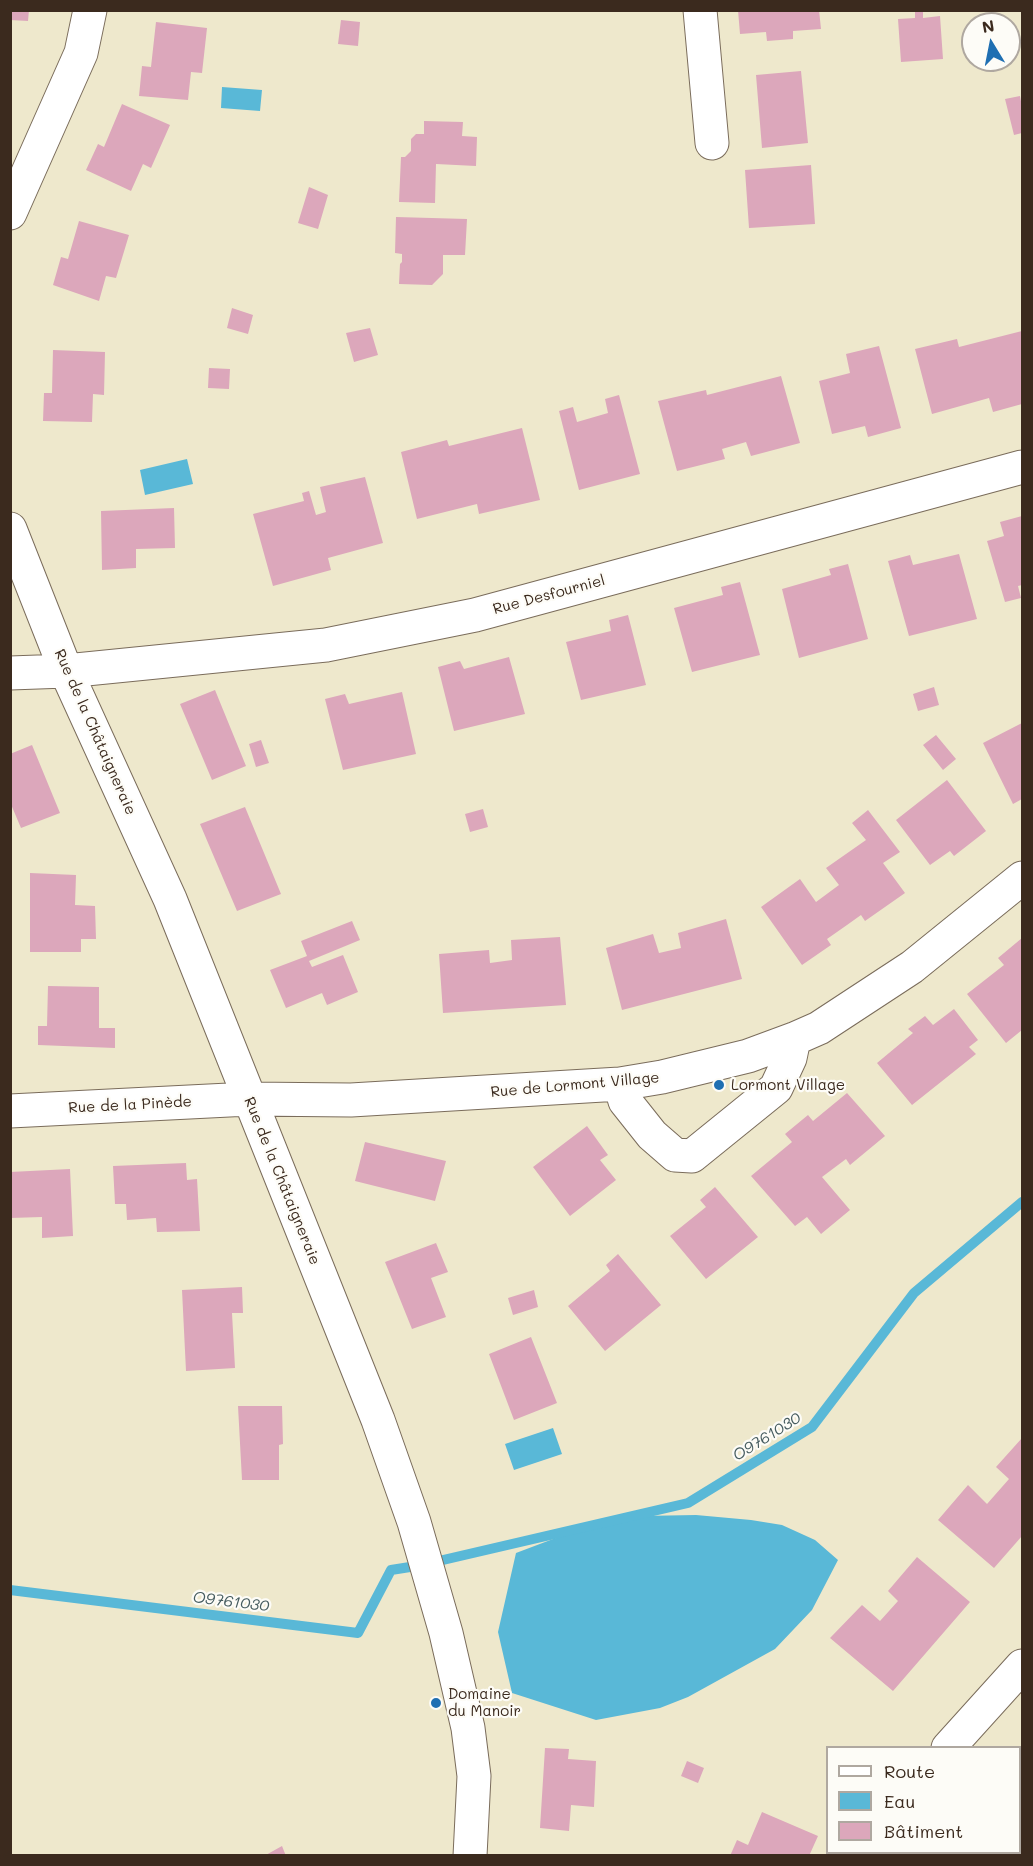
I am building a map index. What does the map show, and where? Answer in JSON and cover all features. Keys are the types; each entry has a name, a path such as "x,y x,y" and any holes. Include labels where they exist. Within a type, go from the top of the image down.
{"street":[{"path":"10,213 81,52 90,10"},
{"path":"700,10 712,143"},
{"name":"Rue Desfourniel","path":"10,673 66,670 326,645 475,615 1023,467"},
{"name":"Rue de la Châtaigneraie","path":"10,528 66,670 170,899 378,1420 414,1522 446,1633 468,1728 474,1776 470,1856"},
{"name":"Rue de Lormont Village","path":"249,1099 351,1100 620,1084 662,1077 748,1056 819,1028 912,968 1023,878"},
{"path":"620,1084 625,1101 652,1135 675,1155 692,1156 776,1088 790,1058 794,1039"},
{"name":"Rue de la Pinède","path":"10,1111 249,1099"},
{"path":"950,1746 1023,1666"}],"water":[{"path":"222,87 262,90 260,111 221,108"},
{"path":"187,459 193,484 145,495 140,470"},
{"path":"553,1428 562,1454 514,1470 505,1444"},
{"path":"696,1515 782,1525 815,1540 838,1560 812,1610 775,1649 688,1697 660,1708 596,1720 512,1693 498,1632 516,1553 561,1536 618,1520 641,1516"}],"building":[{"path":"10,10 29,10 28,21 10,20"},
{"path":"738,10 819,10 821,29 793,31 793,39 767,41 766,32 740,34"},
{"path":"915,10 923,10 923,18 940,16 943,59 901,62 898,19 915,18"},
{"path":"341,20 360,22 358,46 338,44"},
{"path":"156,22 207,28 202,73 191,72 188,100 139,96 142,66 151,67"},
{"path":"801,71 808,143 762,148 756,75"},
{"path":"1020,96 1022,133 1014,135 1005,99"},
{"path":"122,104 170,125 151,168 143,164 131,191 86,170 98,144 104,147"},
{"path":"424,121 463,122 462,136 477,137 476,166 436,164 435,203 399,202 401,157 405,157 411,151 411,139 416,134 424,134"},
{"path":"811,165 815,224 749,228 745,170"},
{"path":"309,187 328,195 318,229 298,223"},
{"path":"396,217 467,219 465,255 443,255 443,274 432,285 399,284 402,254 395,253"},
{"path":"79,221 129,235 116,278 106,276 99,301 53,285 61,257 68,259"},
{"path":"232,308 253,315 248,334 227,328"},
{"path":"370,328 378,355 354,362 346,333"},
{"path":"1022,331 1022,404 993,412 989,398 932,414 915,349 957,339 959,347"},
{"path":"879,346 901,428 868,437 865,426 832,434 819,381 850,373 846,354"},
{"path":"53,350 105,352 104,395 93,394 92,422 43,421 44,393 52,393"},
{"path":"209,368 230,369 229,389 208,388"},
{"path":"781,376 800,443 751,456 746,442 722,449 725,459 677,471 658,401 706,390 707,395"},
{"path":"619,395 640,474 579,490 559,411 573,407 577,422 608,413 605,399"},
{"path":"522,428 540,500 479,514 477,504 417,519 401,452 447,440 449,446"},
{"path":"365,477 383,543 328,558 331,570 273,586 253,514 304,501 302,493 309,491 316,515 326,512 320,487"},
{"path":"174,508 175,548 136,549 136,568 102,570 101,511"},
{"path":"1022,516 1022,585 1018,586 1021,598 1005,602 987,541 1004,536 1000,522"},
{"path":"959,554 977,619 909,636 888,561 910,555 913,565"},
{"path":"848,564 868,639 799,658 782,589 831,575 829,569"},
{"path":"740,582 760,655 692,672 674,608 723,595 721,587"},
{"path":"628,615 646,685 581,700 566,642 611,631 609,620"},
{"path":"509,657 525,714 454,731 438,667 460,661 464,669"},
{"path":"934,687 939,705 918,711 913,694"},
{"path":"215,690 246,766 212,780 180,704"},
{"path":"402,692 416,754 343,770 325,699 345,694 349,704"},
{"path":"1022,723 1022,799 1013,804 983,743"},
{"path":"936,735 956,759 943,770 923,745"},
{"path":"261,740 269,763 256,767 249,744"},
{"path":"32,745 60,813 21,828 10,802 10,754"},
{"path":"947,780 986,831 954,856 950,851 930,865 896,820"},
{"path":"245,807 281,894 237,911 200,824"},
{"path":"483,809 488,827 470,832 465,814"},
{"path":"868,810 900,852 883,863 905,893 865,921 861,915 827,939 831,945 802,965 761,907 800,879 816,902 839,885 826,868 866,840 852,823"},
{"path":"30,873 76,875 75,905 95,906 96,939 81,939 81,952 30,952"},
{"path":"726,919 742,979 622,1010 606,948 653,934 659,953 681,948 678,933"},
{"path":"352,921 360,940 309,961 312,967 343,955 358,992 327,1005 322,993 286,1008 270,970 307,956 301,941"},
{"path":"560,937 566,1005 443,1013 439,954 489,950 490,963 512,960 511,940"},
{"path":"1022,938 1022,1030 1006,1043 967,994 1004,965 998,958"},
{"path":"48,986 99,987 99,1028 115,1028 115,1048 38,1045 38,1026 47,1026"},
{"path":"954,1009 978,1040 969,1047 976,1054 912,1105 877,1063 913,1033 908,1029 925,1016 933,1025"},
{"path":"847,1093 885,1136 850,1165 846,1159 822,1177 850,1210 821,1234 807,1217 795,1226 751,1176 792,1142 785,1134 808,1115 813,1121"},
{"path":"587,1126 608,1155 600,1160 616,1180 570,1216 533,1167"},
{"path":"365,1142 446,1161 435,1201 355,1181"},
{"path":"186,1163 187,1180 197,1179 200,1231 157,1232 156,1218 127,1220 126,1204 115,1204 113,1166"},
{"path":"70,1169 73,1236 42,1238 42,1217 10,1218 10,1172"},
{"path":"715,1187 758,1237 706,1279 670,1236 706,1207 700,1200"},
{"path":"436,1243 448,1272 431,1278 446,1317 412,1329 385,1262"},
{"path":"618,1254 661,1305 605,1351 568,1306 610,1271 606,1265"},
{"path":"242,1287 243,1313 232,1313 235,1368 186,1371 182,1290"},
{"path":"534,1290 538,1307 513,1315 508,1298"},
{"path":"531,1337 557,1403 514,1420 489,1354"},
{"path":"238,1406 282,1406 283,1444 279,1445 279,1480 242,1480"},
{"path":"1022,1438 1022,1536 994,1568 938,1520 968,1485 987,1504 1009,1479 996,1467"},
{"path":"917,1557 970,1602 893,1691 830,1638 862,1605 880,1621 898,1601 888,1591"},
{"path":"545,1748 569,1749 568,1759 596,1761 594,1807 571,1805 569,1831 540,1828"},
{"path":"687,1761 704,1768 698,1783 681,1776"},
{"path":"1022,1784 1022,1856 984,1856 982,1854 1021,1854"},
{"path":"762,1812 818,1836 809,1856 730,1856 737,1840 748,1845"},
{"path":"282,1846 286,1856 264,1856"}],"waterway":[{"name":"O9761030","path":"443,1560 688,1503 812,1427 914,1293 1022,1202"},
{"name":"O9761030","path":"10,1590 358,1633 391,1570 410,1567"}],"place":[{"name":"Lormont Village","path":"719,1085"},
{"name":"Domaine du Manoir","path":"436,1703"}]}
